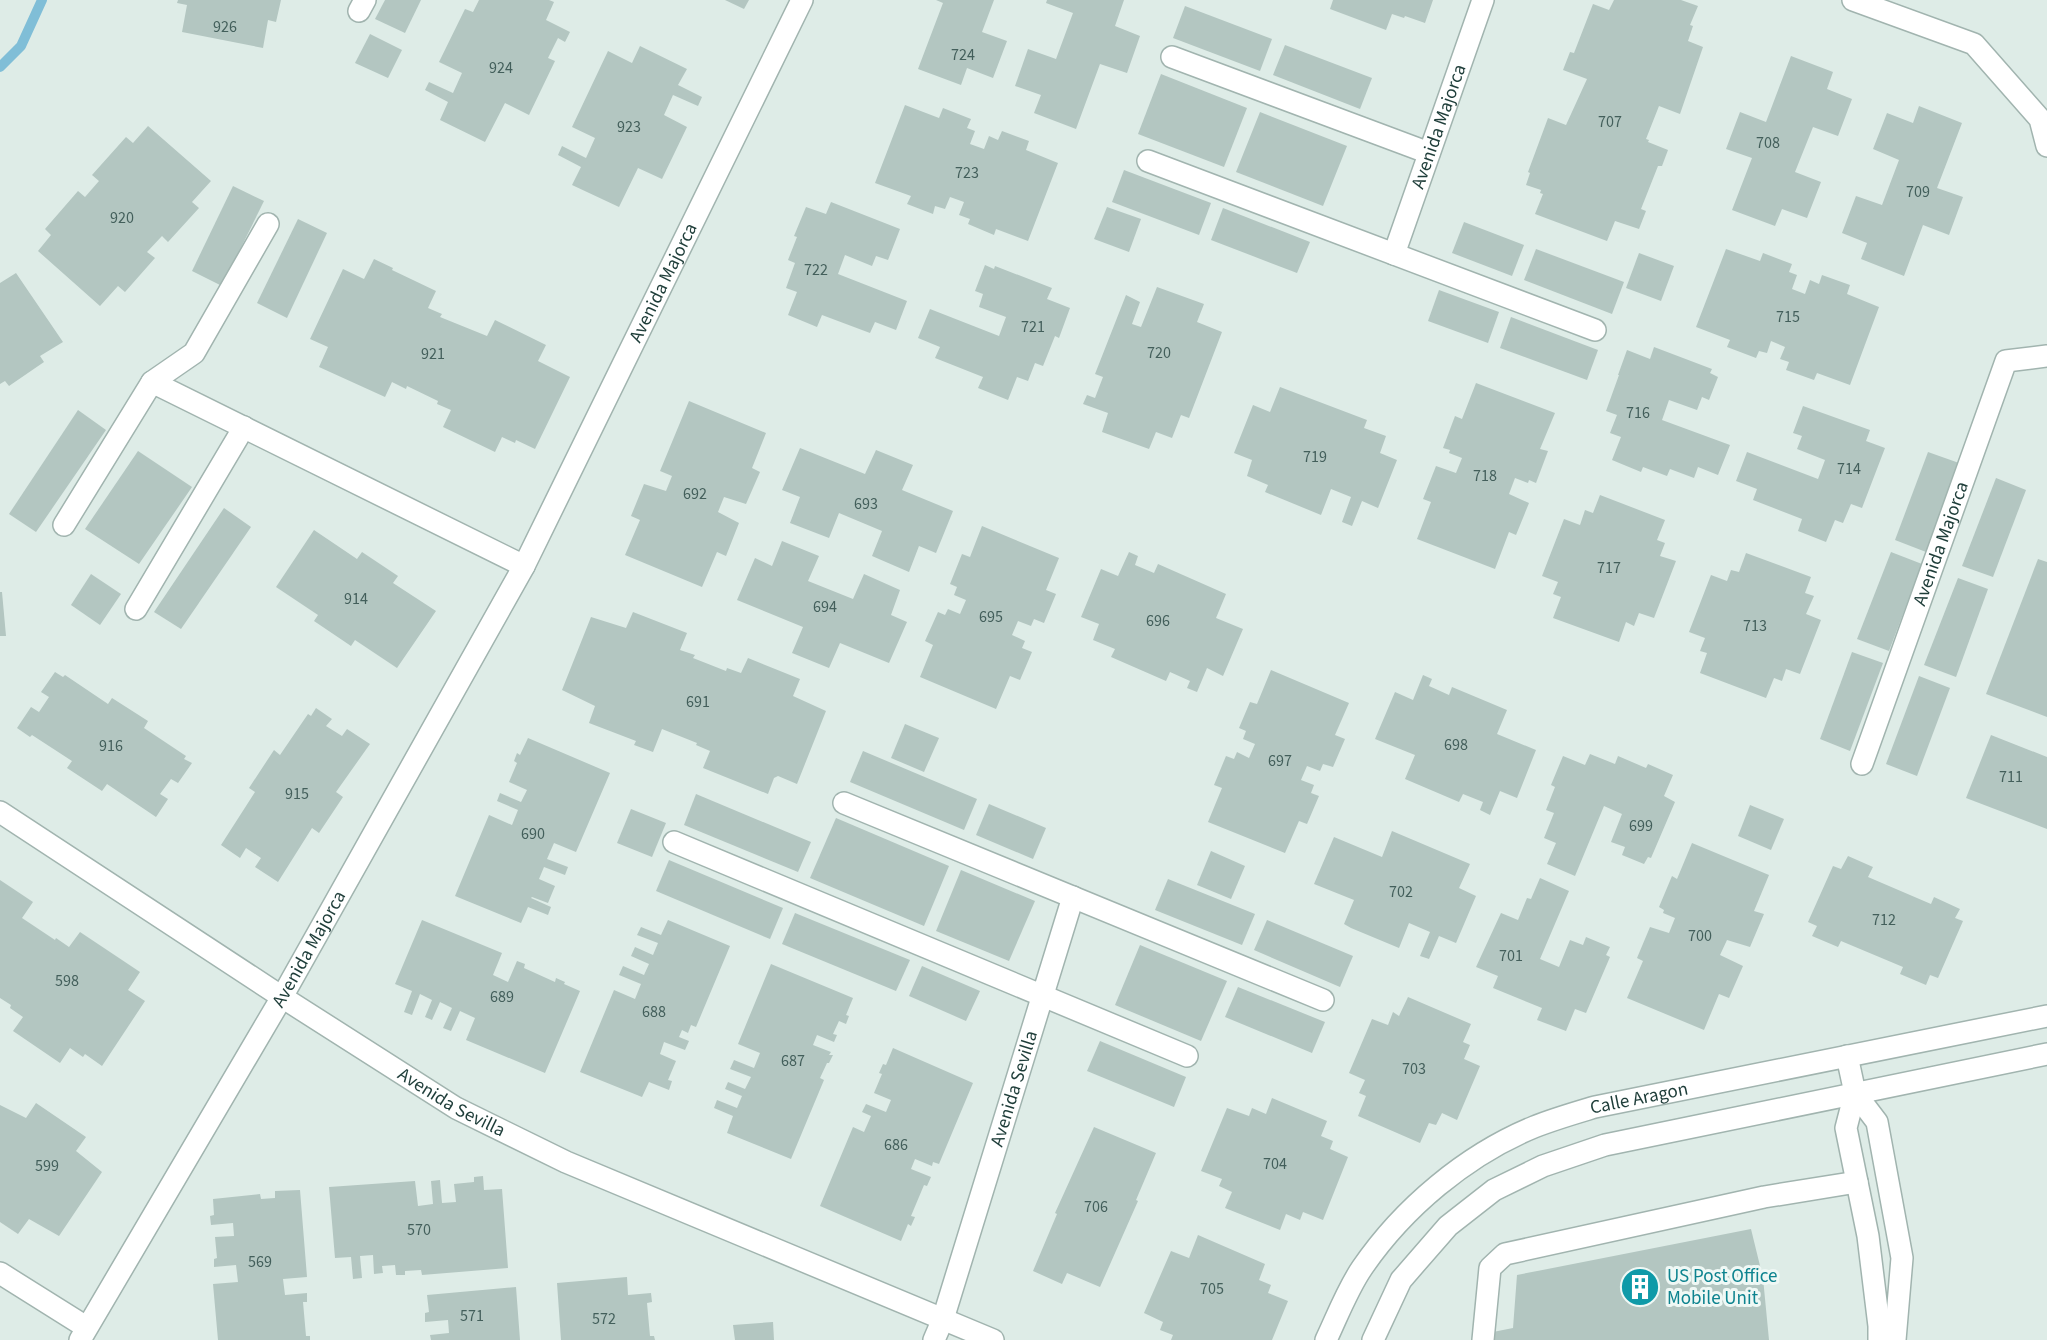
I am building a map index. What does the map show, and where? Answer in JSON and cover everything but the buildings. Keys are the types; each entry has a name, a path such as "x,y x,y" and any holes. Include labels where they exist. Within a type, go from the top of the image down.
{"street":[{"name":"Avenida Majorca","path":"0,1273 83,1333 282,997 524,566 802,0"},
{"name":"Avenida Majorca","path":"1394,254 1483,0"},
{"path":"1853,0 1975,44 2043,117 2047,146"},
{"path":"1172,57 1429,153"},
{"path":"1148,161 1595,330"},
{"path":"64,525 152,382 194,353 268,224"},
{"name":"Avenida Majorca","path":"1862,764 2006,361 2047,356"},
{"path":"152,382 524,566"},
{"path":"136,609 244,427"},
{"path":"844,803 1323,1000"},
{"name":"Avenida Sevilla","path":"0,812 456,1108 566,1162 993,1340"},
{"path":"674,842 1187,1056"},
{"name":"Avenida Sevilla","path":"934,1340 943,1319 1073,897"},
{"name":"Calle Aragon","path":"1325,1340 1361,1269 1396,1226 1438,1185 1485,1153 1533,1128 1595,1107 2047,1016"},
{"name":"Calle Aragon","path":"1373,1340 1401,1280 1448,1226 1494,1190 1543,1166 1605,1145 2047,1054"},
{"path":"1847,1056 1855,1093 1877,1122 1900,1246 1902,1258 1895,1340"},
{"path":"1855,1093 1846,1128 1868,1236 1879,1340"},
{"path":"1483,1340 1490,1268 1505,1254 1764,1197 1857,1182"}],"waterway":[{"path":"0,67 21,46 42,0"}],"place":[{"name":"US Post Office Mobile Unit","path":"1640,1287"}]}
